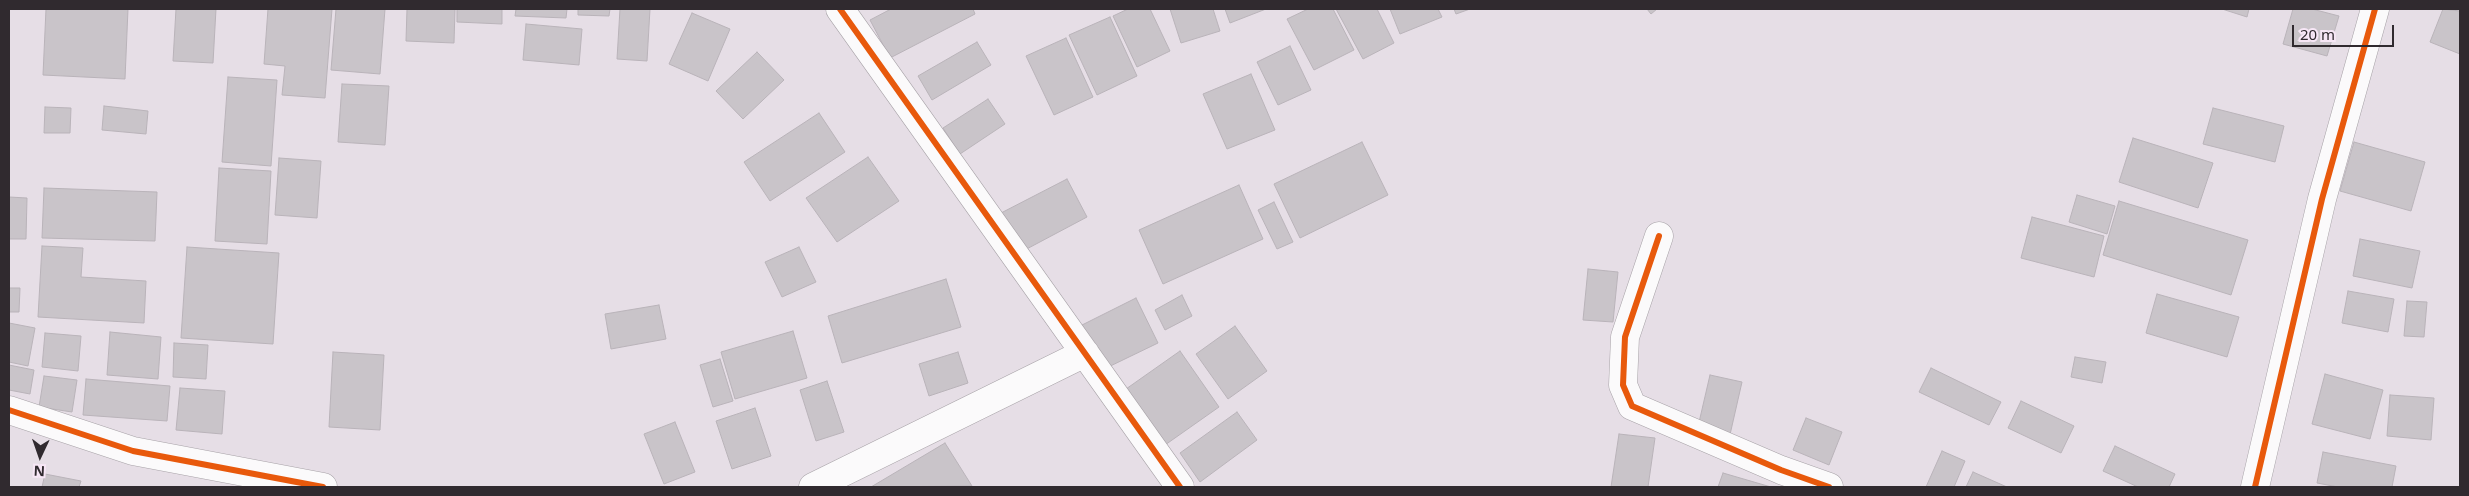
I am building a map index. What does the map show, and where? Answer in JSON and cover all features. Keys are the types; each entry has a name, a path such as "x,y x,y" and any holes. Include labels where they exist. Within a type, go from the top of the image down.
{"street":[{"path":"840,9 1180,487"},
{"path":"2256,487 2322,199 2375,9"},
{"path":"1659,236 1625,336 1623,385 1632,406 1781,470 1829,487"},
{"path":"813,487 1085,353"},
{"path":"9,410 133,451 323,487"}],"building":[{"path":"46,9 128,9 125,79 43,75"},
{"path":"176,9 216,9 213,63 173,61"},
{"path":"268,9 332,9 325,98 282,95 285,66 264,64"},
{"path":"336,9 385,9 380,74 331,70"},
{"path":"407,9 455,9 454,43 406,41"},
{"path":"457,9 502,9 502,24 457,22"},
{"path":"516,9 567,9 566,18 515,16"},
{"path":"578,9 610,9 609,16 578,15"},
{"path":"620,9 650,9 647,61 617,59"},
{"path":"891,9 973,9 975,14 890,58 870,20"},
{"path":"1128,9 1150,9 1170,51 1137,67 1113,16"},
{"path":"1170,9 1213,9 1220,31 1181,43"},
{"path":"1225,9 1266,9 1230,23"},
{"path":"1308,9 1333,9 1354,50 1314,70 1287,19"},
{"path":"1336,9 1377,9 1394,43 1363,59"},
{"path":"1390,9 1438,9 1442,17 1400,34"},
{"path":"1454,9 1470,9 1456,14"},
{"path":"1647,9 1657,9 1651,14"},
{"path":"2222,9 2249,9 2247,17"},
{"path":"2293,9 2312,9 2339,16 2327,56 2283,44"},
{"path":"2443,9 2460,11 2460,54 2430,42"},
{"path":"692,13 730,29 708,81 669,64"},
{"path":"1110,17 1137,76 1097,95 1069,35"},
{"path":"526,24 582,29 579,65 523,60"},
{"path":"1066,38 1093,97 1054,115 1026,56"},
{"path":"977,42 991,65 932,100 918,76"},
{"path":"1290,46 1311,90 1278,105 1257,62"},
{"path":"757,52 784,80 743,119 716,91"},
{"path":"1251,74 1275,130 1227,149 1203,94"},
{"path":"228,77 277,80 271,166 222,162"},
{"path":"342,84 389,86 385,145 338,142"},
{"path":"988,99 1005,124 960,154 943,128"},
{"path":"104,106 148,111 146,134 102,130"},
{"path":"45,107 71,108 70,133 44,133"},
{"path":"2213,108 2284,126 2275,162 2203,144"},
{"path":"819,113 845,152 770,201 744,162"},
{"path":"2133,138 2213,163 2198,208 2119,182"},
{"path":"1362,142 1388,195 1300,238 1274,184"},
{"path":"2354,142 2425,162 2411,211 2340,191"},
{"path":"868,157 899,201 837,242 806,198"},
{"path":"279,158 321,161 317,218 275,215"},
{"path":"219,168 271,171 267,244 215,241"},
{"path":"1067,179 1087,217 1021,252 1001,213"},
{"path":"1239,185 1263,239 1163,284 1139,230"},
{"path":"44,188 157,192 155,241 42,238"},
{"path":"2077,195 2115,206 2107,234 2069,222"},
{"path":"9,197 27,198 26,239 9,239"},
{"path":"2119,201 2248,240 2231,295 2103,255"},
{"path":"1274,202 1293,242 1277,249 1258,210"},
{"path":"2032,217 2104,236 2094,277 2021,258"},
{"path":"2360,239 2420,251 2412,288 2353,276"},
{"path":"42,246 83,248 81,277 146,281 144,323 38,317"},
{"path":"187,247 279,253 273,344 181,338"},
{"path":"799,247 816,282 782,297 765,262"},
{"path":"1588,269 1618,272 1613,322 1583,320"},
{"path":"946,279 961,327 842,363 828,316"},
{"path":"9,288 20,288 19,312 9,312"},
{"path":"2348,291 2394,299 2388,332 2342,323"},
{"path":"2157,294 2239,317 2227,357 2146,333"},
{"path":"1182,295 1192,316 1165,330 1155,310"},
{"path":"1136,298 1158,343 1100,371 1078,327"},
{"path":"2407,301 2427,302 2424,337 2404,336"},
{"path":"659,305 666,339 611,349 605,314"},
{"path":"9,323 35,328 28,366 9,362"},
{"path":"1235,326 1267,371 1228,399 1196,354"},
{"path":"793,331 807,378 735,399 721,352"},
{"path":"110,332 161,337 158,379 107,375"},
{"path":"45,333 81,336 78,371 42,367"},
{"path":"174,343 208,345 206,379 173,377"},
{"path":"1180,351 1219,407 1165,445 1126,389"},
{"path":"333,352 384,355 380,430 329,427"},
{"path":"958,352 968,383 929,396 919,364"},
{"path":"2075,357 2106,362 2102,383 2071,377"},
{"path":"720,359 733,401 713,407 700,365"},
{"path":"9,365 34,370 30,394 9,390"},
{"path":"1931,368 2001,402 1989,425 1919,392"},
{"path":"2325,374 2383,390 2370,439 2312,424"},
{"path":"1710,375 1742,382 1729,439 1697,431"},
{"path":"44,376 77,380 72,412 39,407"},
{"path":"86,379 170,386 167,421 83,415"},
{"path":"827,381 844,432 816,441 800,390"},
{"path":"180,388 225,391 222,434 176,430"},
{"path":"2390,395 2434,398 2431,440 2387,436"},
{"path":"2021,401 2074,426 2061,453 2008,428"},
{"path":"755,408 771,456 732,469 716,421"},
{"path":"1237,412 1257,440 1200,482 1180,453"},
{"path":"1806,418 1842,432 1829,465 1793,450"},
{"path":"675,422 695,472 664,484 644,434"},
{"path":"1619,434 1655,438 1648,487 1611,487"},
{"path":"945,443 972,486 871,487"},
{"path":"2115,446 2175,474 2169,487 2138,487 2103,471"},
{"path":"1942,451 1965,461 1954,487 1926,487"},
{"path":"2323,452 2396,466 2392,487 2338,487 2317,483"},
{"path":"1973,472 2007,487 1966,487"},
{"path":"1723,473 1771,487 1718,487"},
{"path":"45,474 81,481 79,487 42,487"}],"cycle path":[{"path":"840,9 1180,487"},
{"path":"2255,487 2322,199 2375,9"},
{"path":"1659,236 1625,337 1623,385 1632,406 1781,470 1829,487"},
{"path":"9,410 133,451 323,487"}]}
